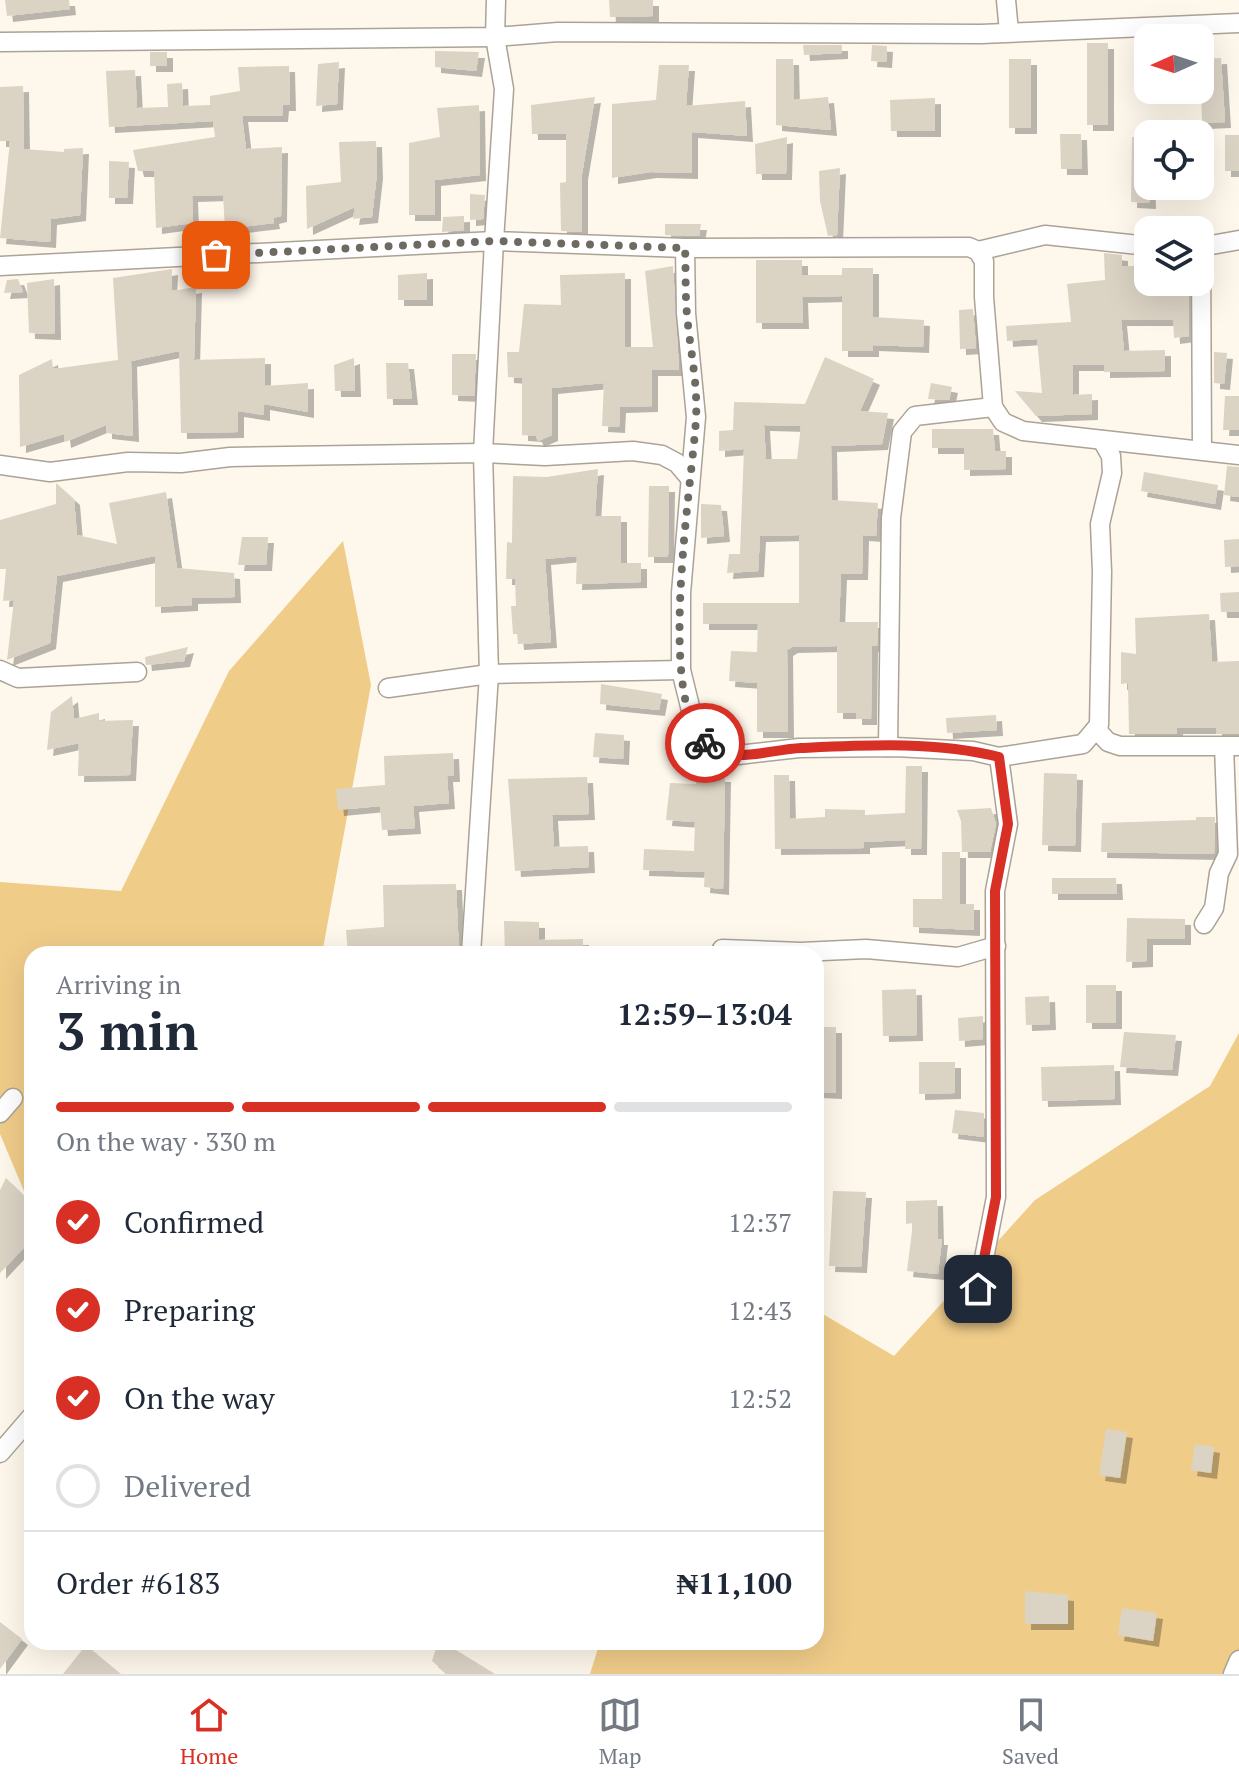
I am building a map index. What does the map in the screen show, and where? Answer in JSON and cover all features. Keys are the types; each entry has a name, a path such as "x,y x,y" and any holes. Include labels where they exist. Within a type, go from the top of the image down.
{"street":[{"path":"472,946 489,674 483,453 504,89 495,37 496,0"},
{"path":"1006,0 1009,32"},
{"path":"0,42 495,37 558,32 1009,32 1239,23"},
{"path":"978,251 1045,235 1134,245"},
{"path":"1214,245 1239,240"},
{"path":"0,266 494,241 685,248 969,247 978,251 984,261 993,407 1003,422 1023,431 1239,455"},
{"path":"685,248 686,313 696,417 688,476 681,670 697,735 711,748 738,755 799,748 888,747 973,751 999,757 1083,744 1096,729 1102,572 1100,524 1112,473 1111,456 1102,440"},
{"path":"1201,296 1202,450"},
{"path":"888,747 891,518 902,432 915,416 993,407"},
{"path":"0,465 50,472 128,462 181,463 230,457 483,453 545,456 633,451 662,455 677,463 688,476"},
{"path":"0,670 18,678 137,672"},
{"path":"388,688 489,674 681,670"},
{"path":"1096,729 1108,742 1120,746 1232,746 1228,854 1219,873 1214,908 1204,924"},
{"path":"978,1289 996,1197 995,891 1008,824 999,757"},
{"path":"824,951 866,949 958,957 996,946"},
{"path":"0,1113 13,1098"},
{"path":"0,1453 24,1425"},
{"path":"1233,1674 1239,1660"}],"shaded area":[{"path":"343,541 371,685 323,946 24,946 24,1191 0,1134 0,882 121,891 229,671"},
{"path":"1239,1033 1239,1674 590,1674 598,1650 824,1650 824,1315 894,1356 1035,1200 1210,1086"}],"building":[{"path":"5,0 69,0 70,9 7,16"},
{"path":"609,0 653,0 653,16 610,17"},
{"path":"1087,43 1108,43 1108,125 1087,125"},
{"path":"803,45 842,45 842,53 804,55"},
{"path":"872,45 887,46 886,62 871,61"},
{"path":"435,51 479,52 476,71 435,67"},
{"path":"150,52 167,52 167,66 150,66"},
{"path":"1214,58 1221,58 1225,122 1202,120 1201,104 1214,104"},
{"path":"776,59 793,59 794,100 828,97 831,130 776,125"},
{"path":"1009,59 1031,59 1031,128 1009,128"},
{"path":"339,62 337,104 316,106 318,64"},
{"path":"659,65 689,65 686,106 745,101 747,136 692,132 692,173 651,172 612,178 612,104 656,100"},
{"path":"289,66 290,105 283,105 282,116 242,116 246,149 282,147 281,216 273,218 274,223 225,229 223,195 192,196 193,223 156,228 154,171 138,171 133,150 215,137 213,121 109,127 106,71 135,70 137,108 168,107 167,84 182,83 183,106 210,105 210,96 240,91 238,67"},
{"path":"23,86 24,149 64,152 64,149 83,148 80,215 51,219 50,242 0,238 10,141 0,141 0,87"},
{"path":"595,97 582,174 582,232 561,231 560,183 566,182 566,134 532,134 531,105"},
{"path":"935,98 935,131 891,131 890,100"},
{"path":"479,105 480,175 435,180 435,215 409,215 409,143 440,137 437,108"},
{"path":"1060,134 1081,134 1082,169 1061,169"},
{"path":"1225,135 1239,135 1239,171 1225,171"},
{"path":"787,137 786,174 756,174 755,144"},
{"path":"1134,137 1134,200 1150,200 1150,203 1131,202"},
{"path":"376,141 377,173 372,217 353,219 355,207 307,229 306,186 341,182 339,142"},
{"path":"109,161 129,162 127,198 109,198"},
{"path":"840,168 837,235 828,236 820,201 819,171"},
{"path":"470,194 485,195 483,219 470,220"},
{"path":"464,216 464,230 442,232 443,217"},
{"path":"665,224 701,224 699,236 665,235"},
{"path":"1104,253 1122,255 1122,266 1134,266 1134,296 1189,296 1189,336 1174,338 1173,320 1121,320 1124,351 1165,350 1165,371 1104,372 1104,365 1073,365 1073,395 1092,394 1092,414 1036,416 1015,391 1042,393 1037,339 1007,341 1006,326 1071,322 1067,284 1105,280"},
{"path":"756,260 802,260 802,275 842,275 842,268 873,268 873,317 924,320 923,347 873,345 873,351 842,351 842,296 802,297 803,323 756,323"},
{"path":"673,266 679,370 652,370 652,406 620,407 619,427 602,426 604,383 552,388 552,435 538,441 536,436 522,435 522,378 508,377 507,352 519,352 524,304 561,305 560,275 625,273 625,347 653,347 645,271"},
{"path":"172,269 171,291 196,287 194,360 265,358 265,386 308,383 308,412 264,404 264,415 238,411 238,432 181,433 179,351 131,361 133,436 106,433 106,425 65,442 64,434 20,447 19,375 52,359 53,369 118,360 113,278"},
{"path":"427,273 427,300 398,300 398,275"},
{"path":"18,279 23,292 4,293 7,280"},
{"path":"54,279 55,334 29,333 27,283"},
{"path":"973,309 976,348 960,349 959,310"},
{"path":"1214,352 1227,353 1224,384 1214,383"},
{"path":"452,354 476,354 474,396 452,395"},
{"path":"825,357 874,379 860,411 888,413 882,444 831,446 832,500 878,503 876,536 863,535 862,574 841,574 839,622 878,622 877,646 872,646 871,719 856,719 856,713 837,713 837,646 792,647 787,650 788,732 757,732 757,683 729,681 731,651 757,652 758,624 703,624 703,603 799,603 799,535 760,536 758,571 727,573 729,554 740,554 744,449 719,451 719,431 733,430 734,402 805,404","holes":["764,425 801,426 797,459 766,459"]},
{"path":"354,358 355,391 335,391 334,365"},
{"path":"386,363 408,363 412,399 387,399"},
{"path":"931,383 952,387 949,400 928,399"},
{"path":"1225,396 1239,396 1239,430 1223,430"},
{"path":"932,429 993,429 995,451 1006,451 1006,469 964,470 964,448 932,448"},
{"path":"1227,466 1239,467 1239,497 1224,495"},
{"path":"598,469 595,516 621,516 621,563 641,563 641,582 576,584 577,556 545,559 551,642 518,644 517,634 513,634 511,606 516,606 515,579 506,579 507,542 512,543 513,476 547,477"},
{"path":"1144,472 1218,485 1215,504 1141,491"},
{"path":"56,483 74,499 77,535 117,544 109,503 166,492 177,568 234,573 235,597 192,598 192,605 155,607 155,556 57,576 50,643 7,660 14,600 3,601 6,569 0,569 0,520 56,504"},
{"path":"649,486 669,486 668,557 648,557"},
{"path":"701,504 721,505 724,536 701,538"},
{"path":"242,537 268,537 266,565 238,565"},
{"path":"1239,539 1239,566 1225,567 1224,540"},
{"path":"1239,592 1239,612 1221,612 1220,593"},
{"path":"1209,614 1212,662 1239,661 1239,734 1216,734 1216,728 1177,728 1177,734 1129,734 1128,683 1121,684 1121,652 1136,654 1135,618"},
{"path":"188,647 184,661 146,665 145,657"},
{"path":"601,684 662,694 659,710 600,704"},
{"path":"72,696 74,719 99,713 99,721 133,720 130,775 78,776 79,743 47,750 51,712"},
{"path":"996,715 997,730 947,733 946,718"},
{"path":"595,733 624,735 623,759 593,757"},
{"path":"453,753 454,776 447,776 449,803 413,806 415,828 382,830 380,806 338,810 336,789 385,785 384,756"},
{"path":"906,766 922,766 921,849 905,849 905,840 864,842 864,848 775,849 774,775 789,775 790,819 825,817 825,809 865,810 865,815 905,813"},
{"path":"703,768 717,769 717,776 725,776 723,889 704,887 705,872 643,870 644,849 694,851 695,822 666,820 670,783 696,784 696,777 702,777"},
{"path":"1044,773 1077,774 1075,846 1042,845"},
{"path":"587,777 589,814 552,815 554,847 588,846 589,867 515,871 508,779"},
{"path":"991,808 996,824 990,852 962,852 961,821 957,810"},
{"path":"1196,817 1215,817 1214,854 1101,852 1102,823 1196,820"},
{"path":"942,852 960,852 960,904 974,904 974,930 913,927 913,899 942,899"},
{"path":"1052,878 1116,878 1117,894 1052,894"},
{"path":"456,884 459,946 347,946 346,930 384,927 383,885"},
{"path":"1127,918 1185,919 1185,939 1147,939 1147,961 1126,962"},
{"path":"504,921 539,922 539,940 583,939 583,946 505,946"},
{"path":"1086,985 1116,985 1116,1023 1086,1023"},
{"path":"916,989 917,1035 883,1036 882,990"},
{"path":"1049,996 1050,1024 1026,1025 1025,997"},
{"path":"983,1016 983,1039 959,1041 958,1018"},
{"path":"824,1027 836,1027 836,1093 824,1092"},
{"path":"1124,1032 1176,1035 1172,1070 1120,1067"},
{"path":"919,1062 955,1062 955,1093 919,1094"},
{"path":"1114,1065 1115,1099 1042,1101 1041,1067"},
{"path":"955,1110 984,1113 984,1137 952,1133"},
{"path":"6,1178 24,1195 24,1248 0,1273 0,1190"},
{"path":"833,1191 866,1192 861,1267 829,1266"},
{"path":"937,1200 938,1239 942,1239 938,1274 907,1271 913,1223 906,1224 906,1201"},
{"path":"1106,1429 1127,1432 1120,1478 1099,1475"},
{"path":"1195,1444 1214,1447 1211,1473 1191,1470"},
{"path":"1025,1591 1068,1595 1068,1624 1025,1624"},
{"path":"1122,1608 1157,1613 1153,1641 1118,1635"},
{"path":"0,1622 22,1639 0,1669"},
{"path":"82,1650 92,1650 121,1674 63,1674"},
{"path":"435,1650 456,1650 495,1674 447,1674 432,1661"}],"way so far":[{"path":"216,255 494,241 685,248 686,313 696,417 688,476 681,593 681,670 689,711 697,735 705,743"}],"route":[{"path":"705,743 711,748 738,755 799,748 895,747 973,751 999,757 1008,824 995,891 996,1197 978,1289"}]}
